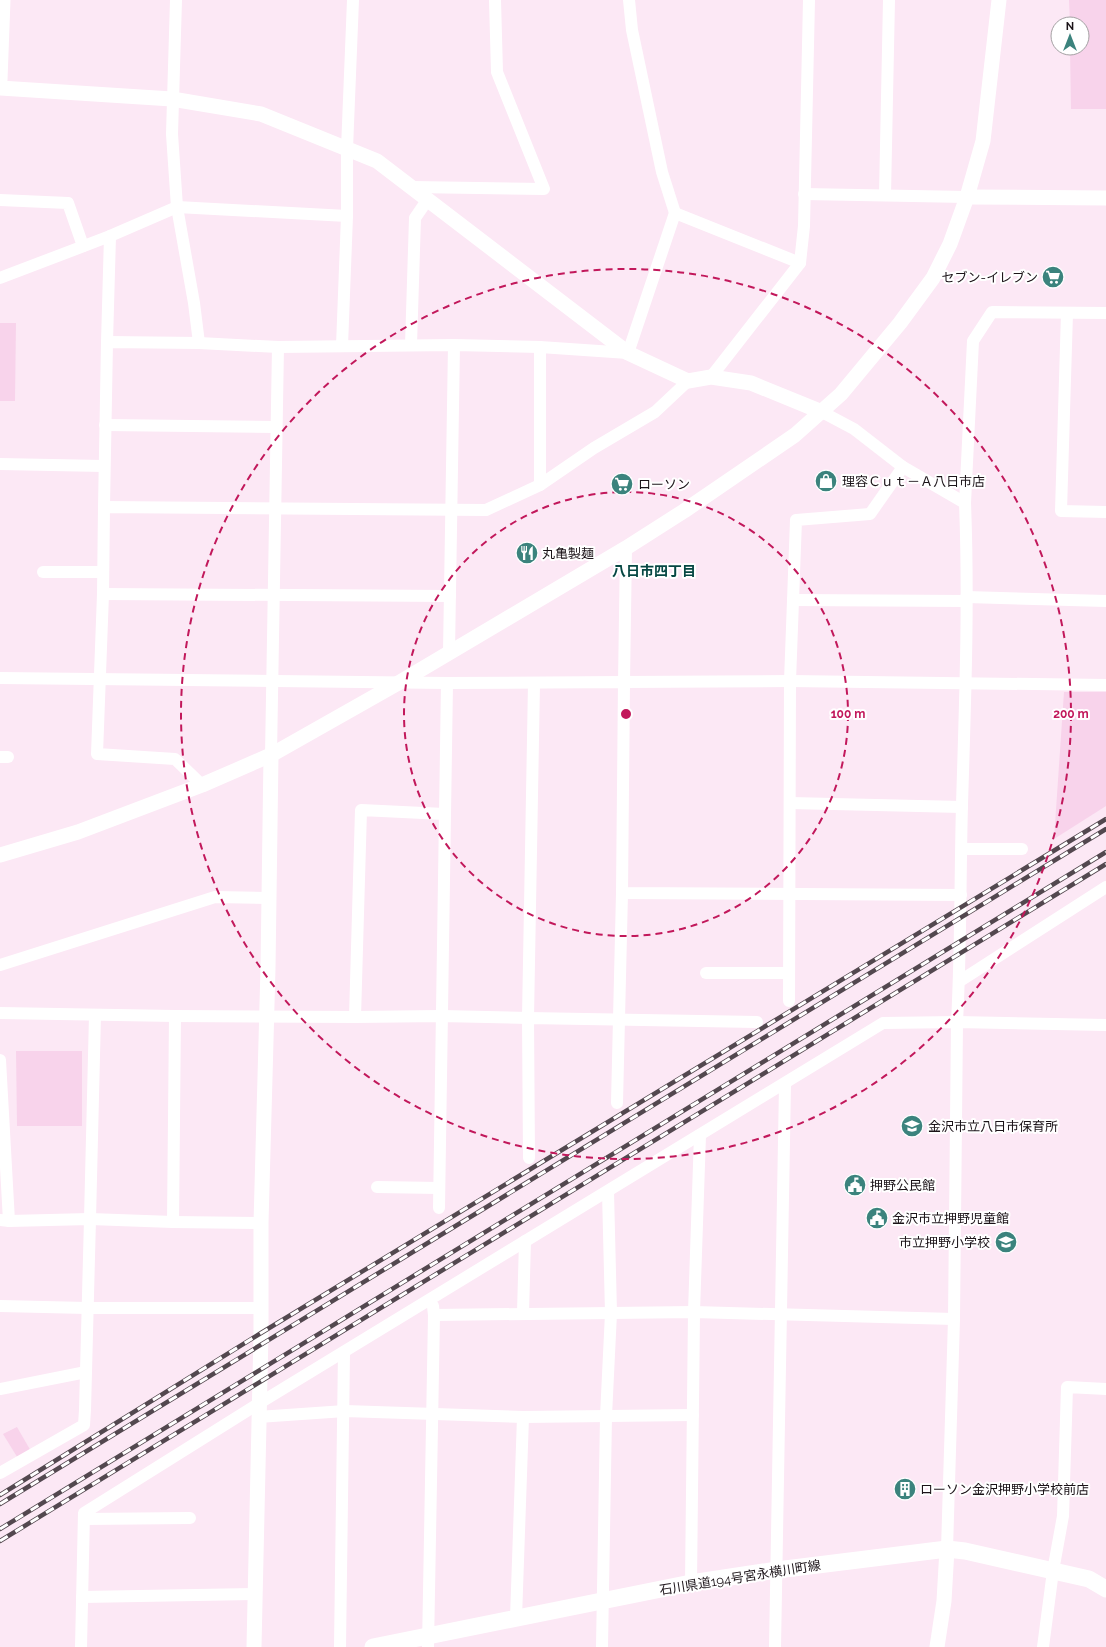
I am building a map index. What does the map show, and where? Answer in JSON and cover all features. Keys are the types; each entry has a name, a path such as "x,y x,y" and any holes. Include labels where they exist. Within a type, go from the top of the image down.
{"main road":[{"name":"石川県道194号宮永横川町線","path":"373,1647 428,1642 516,1618 691,1583 777,1570 947,1549 965,1551 1089,1580 1106,1589"}],"street":[{"path":"0,80 3,0"},
{"path":"176,0 172,134 177,207 194,303 199,343"},
{"path":"342,346 347,216 347,149 353,0"},
{"path":"412,187 544,189 497,72 495,0"},
{"path":"628,353 675,213 662,172 632,30 629,0"},
{"path":"710,377 800,263 804,226 808,0"},
{"path":"885,195 889,0"},
{"path":"0,855 78,832 202,785 271,754 400,682 626,548 753,465 795,435 822,412 841,394 900,323 934,278 950,244 967,198 983,141 998,0"},
{"path":"0,88 172,99 261,114 377,161 628,353 688,381"},
{"path":"804,194 967,198 1106,198"},
{"path":"410,345 415,218 428,199"},
{"path":"0,200 68,203 82,246"},
{"path":"0,278 110,236 177,207 347,216"},
{"path":"675,213 800,263"},
{"path":"110,236 104,466 101,679 97,754 175,759 202,785"},
{"path":"937,1647 944,1601 947,1549 954,1319 957,1022 960,981 962,807 966,683 965,503 973,341 992,312 1106,313"},
{"path":"1067,313 1061,511 1106,512"},
{"path":"107,342 199,343 278,347 454,345 540,347 628,353"},
{"path":"449,652 454,345"},
{"path":"254,1647 268,968 278,347"},
{"path":"540,347 540,485"},
{"path":"104,507 486,510 540,485 594,448 655,412 688,381 710,377 751,384 822,412 854,429 903,467 965,503"},
{"path":"105,425 276,427"},
{"path":"0,464 104,466"},
{"path":"789,1001 790,680 796,520 870,514 903,467"},
{"path":"617,1103 622,893 626,548"},
{"path":"43,572 103,572"},
{"path":"103,594 450,596"},
{"path":"793,600 966,599 1106,602"},
{"path":"0,678 447,683 790,680 1106,685"},
{"path":"439,1208 447,683"},
{"path":"529,1158 528,1018 534,683"},
{"path":"790,803 962,807"},
{"path":"355,1018 361,810 444,814"},
{"path":"962,849 1022,850"},
{"path":"960,981 1106,887"},
{"path":"622,893 961,895"},
{"path":"0,965 215,897 268,898"},
{"path":"706,973 789,973"},
{"path":"0,1013 355,1018 441,1016 757,1022"},
{"path":"0,1473 84,1425 95,1014"},
{"path":"173,1222 175,1016"},
{"path":"82,1647 84,1513 258,1411 344,1352 525,1241 785,1085 884,1023 957,1022 1106,1025"},
{"path":"0,1060 5,1220 90,1219 262,1223"},
{"path":"775,1647 785,1085"},
{"path":"691,1583 694,1312 700,1135"},
{"path":"377,1187 439,1188"},
{"path":"602,1647 606,1416 611,1312 608,1192"},
{"path":"523,1313 525,1241"},
{"path":"428,1642 434,1314 432,1299"},
{"path":"0,1306 87,1308 261,1308"},
{"path":"434,1314 694,1312 954,1319"},
{"path":"340,1647 345,1411 344,1352"},
{"path":"0,1389 86,1372"},
{"path":"1043,1647 1053,1571 1063,1516 1067,1387 1106,1389"},
{"path":"258,1411 345,1411 523,1417 693,1415"},
{"path":"516,1618 523,1417"},
{"path":"84,1519 190,1518"},
{"path":"82,1597 254,1594"}],"shaded area":[{"path":"1069,0 1106,0 1106,109 1071,109 1070,56 1090,56 1090,16 1070,16"},
{"path":"0,323 16,323 15,401 0,401"},
{"path":"1064,692 1106,692 1106,806 1054,839"},
{"path":"16,1051 82,1051 82,1126 17,1126"},
{"path":"17,1427 32,1453 19,1460 3,1434"}],"railway":[{"path":"0,1495 261,1333 1106,819"},
{"path":"0,1504 1106,829"},
{"path":"0,1529 1106,852"},
{"path":"0,1541 1106,864"}],"place":[{"name":"セブン-イレブン","path":"1053,277"},
{"name":"理容Ｃｕｔ－Ａ八日市店","path":"826,481"},
{"name":"ローソン","path":"622,484"},
{"name":"丸亀製麺","path":"527,553"},
{"name":"金沢市立八日市保育所","path":"912,1126"},
{"name":"押野公民館","path":"855,1185"},
{"name":"金沢市立押野児童館","path":"877,1218"},
{"name":"市立押野小学校","path":"1006,1242"},
{"name":"ローソン金沢押野小学校前店","path":"905,1489"}],"district":[{"name":"八日市四丁目","path":"654,571"}]}
